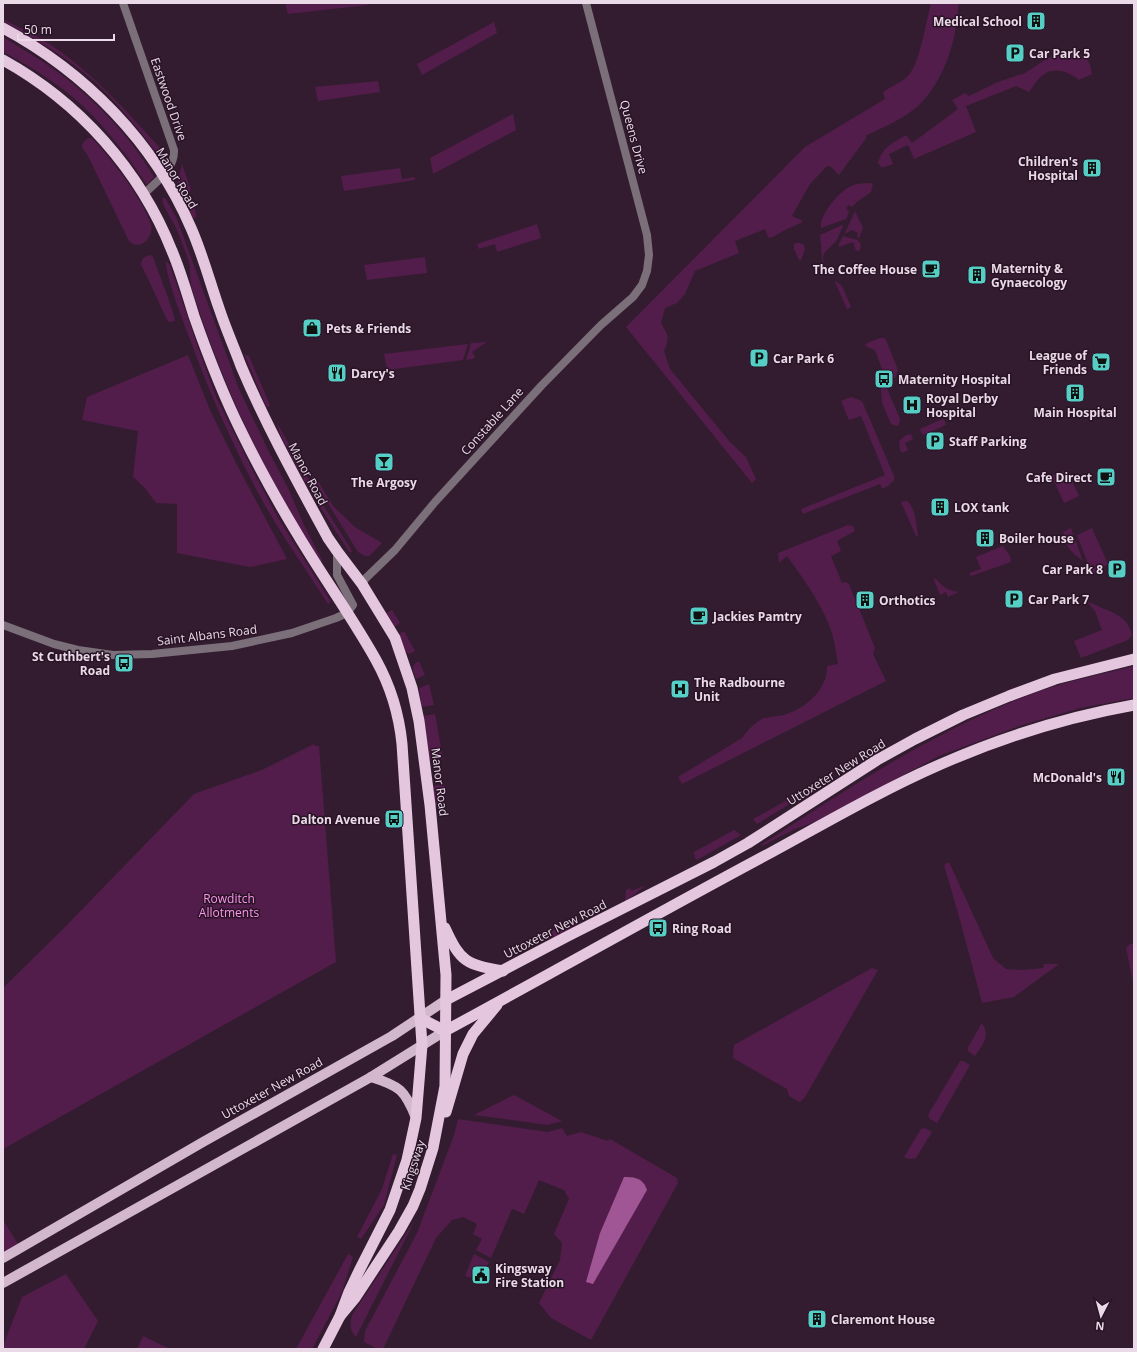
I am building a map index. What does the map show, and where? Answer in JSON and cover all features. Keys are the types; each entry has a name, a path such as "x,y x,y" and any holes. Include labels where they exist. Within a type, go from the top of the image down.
{"highway":[{"name":"Manor Road","path":"3,28 38,47 70,72 97,96 134,135 163,175 191,227 228,333 268,426 336,551 362,584 395,638 412,688 419,720 429,798 441,918 446,975 446,1000"},
{"path":"3,60 26,72 76,111 108,144 144,194 157,217 171,249 206,349 241,431 283,511 382,670 394,698 400,725 410,853 420,1018 445,1031 689,896 882,793 938,765 1036,729 1095,713 1134,706"},
{"name":"Uttoxeter New Road","path":"446,1000 714,862 748,843 877,760 963,715 1055,679 1134,659"},
{"path":"441,918 454,948 463,958 481,967 503,971"},
{"name":"Kingsway","path":"340,1316 355,1298 399,1231 413,1206 420,1189 433,1148 445,1086 446,1000"},
{"path":"433,1148 451,1099 463,1054 473,1034 501,1000"},
{"name":"Kingsway","path":"322,1349 340,1316 349,1292 390,1210 407,1160 416,1118 422,1045 420,1018"}],"main road":[{"name":"Uttoxeter New Road","path":"3,1258 203,1142 392,1036 446,1000"},
{"path":"3,1283 371,1077 445,1031"},
{"path":"371,1077 391,1084 400,1090 409,1101 416,1118"}],"street":[{"name":"Eastwood Drive","path":"123,3 174,150 172,163 163,175 144,194"},
{"name":"Queens Drive","path":"587,3 647,235 649,255 645,279"},
{"name":"Constable Lane","path":"362,584 366,578 395,550 435,502 542,385 601,325 633,297 645,279"},
{"path":"336,551 336,575 353,605 347,613"},
{"name":"Saint Albans Road","path":"3,625 54,644 78,650 113,655 134,655 209,649 254,642 306,629 347,613"}],"green space":[{"path":"285,3 368,3 368,5 288,14"},
{"path":"931,3 959,3 955,33 949,55 937,82 919,105 894,122 865,136 867,137 839,175 831,167 827,166 810,184 792,216 803,221 801,223 771,238 768,237 765,229 735,241 739,253 695,271 685,294 677,303 665,308 661,323 668,339 664,351 670,369 730,442 746,457 756,479 752,483 626,327 805,147 885,99 883,92 907,77 916,63"},
{"path":"3,19 48,43 84,70 124,109 162,150 161,152 155,151 134,124 95,82 73,64 3,21"},
{"path":"494,22 497,33 422,75 417,64"},
{"path":"3,37 58,72 89,98 104,113 132,144 154,177 147,185 114,140 83,106 50,80 3,52"},
{"path":"1075,53 1088,60 1092,74 1079,80 1062,71 1048,72 1037,80 1029,92 1016,86 966,106 976,132 914,159 908,145 889,154 893,164 881,167 878,163 885,149 892,143 906,135 912,143 958,109 952,100 965,93 969,96 998,82 1025,73 1048,58"},
{"path":"378,81 380,92 318,101 315,87"},
{"path":"513,114 516,130 433,174 430,158"},
{"path":"88,138 92,138 112,162 131,187 142,205 151,225 151,233 142,244 138,245 129,241 88,156 82,147 83,143"},
{"path":"182,164 191,190 188,194 181,192 177,188"},
{"path":"400,168 402,179 415,177 415,180 344,191 341,176"},
{"path":"873,183 871,192 852,207 849,205 846,208 849,212 846,219 821,228 821,222 828,208 839,195 851,186"},
{"path":"162,198 166,199 177,219 239,389 288,488 304,525 321,558 321,562 264,465 232,397 205,327 192,288 189,262 178,232 166,210"},
{"path":"191,201 196,213 196,217 193,218 190,216 186,202"},
{"path":"855,211 863,228 859,238 857,237 858,233 852,230 845,233"},
{"path":"537,224 541,238 497,252 495,244 479,249 477,244"},
{"path":"842,225 843,226 837,240 823,256 823,268 820,235"},
{"path":"843,236 858,241 861,246 860,250 856,251 853,242 839,247"},
{"path":"797,243 804,245 805,249 801,260 799,260 794,249 794,244"},
{"path":"151,255 171,306 175,321 168,322 141,264 144,258"},
{"path":"425,257 427,273 367,280 364,265"},
{"path":"165,261 170,265 217,399 277,516 331,602 328,604 273,518 256,489 238,453 198,361 176,302"},
{"path":"836,281 842,286 851,307 847,309 835,282"},
{"path":"880,338 884,338 886,340 898,370 895,378 888,381 886,380 875,350 867,347 865,344"},
{"path":"487,342 472,352 475,357 473,359 466,360 471,343"},
{"path":"468,344 463,360 387,370 384,354"},
{"path":"244,354 249,356 270,405 269,407 266,406"},
{"path":"188,355 210,410 237,465 287,559 250,567 177,553 177,504 156,503 144,487 133,477 138,431 82,420 87,397"},
{"path":"886,386 900,419 899,425 897,426 891,424 882,403 881,388"},
{"path":"851,397 862,401 894,476 894,480 882,489 880,484 803,514 801,509 885,475 861,416 849,420 841,401"},
{"path":"943,419 946,425 923,435 920,429"},
{"path":"277,423 322,503 352,551 350,553 300,474 282,438"},
{"path":"911,434 913,439 905,443 908,450 902,453 899,441 906,435"},
{"path":"1067,470 1079,496 1064,503 1053,479 1053,475"},
{"path":"311,476 316,478 334,507 355,527 382,543 369,556 365,556 358,552"},
{"path":"907,501 914,512 918,536 916,536 901,502"},
{"path":"848,525 853,526 855,531 837,541 841,551 831,556 842,583 845,582 849,584 875,648 873,654 886,681 682,784 678,777 742,738 751,727 759,721 765,718 783,715 794,711 808,702 815,696 824,682 827,666 838,664 832,633 824,613 787,556 779,563 778,553"},
{"path":"1071,528 1083,561 1067,546 1063,532"},
{"path":"1092,528 1108,564 1094,574 1090,569 1077,535"},
{"path":"1003,546 1010,556 1011,562 971,576 969,573 981,569 976,557"},
{"path":"935,578 946,588 959,592 948,597 946,592 940,595 934,580"},
{"path":"1087,602 1121,617 1128,624 1132,635 1128,640 1081,658 1074,641 1102,630 1095,611"},
{"path":"392,610 400,623 394,627 386,613"},
{"path":"404,631 415,651 409,654 406,652 398,635"},
{"path":"419,661 425,675 416,679 413,666"},
{"path":"1134,666 1134,698 1080,708 1019,726 939,756 815,822 795,829 762,846 761,845 861,781 930,741 965,723 1037,692 1073,681"},
{"path":"429,684 434,705 422,707 419,690 420,688"},
{"path":"435,714 443,759 432,760 429,759 424,716"},
{"name":"Rowditch Allotments","path":"314,744 315,746 319,746 336,962 3,1149 3,988 63,929 194,794 262,770"},
{"path":"444,784 445,805 437,806 435,805 433,787"},
{"path":"800,793 801,797 757,824 753,819"},
{"path":"734,830 741,835 697,860 695,858 694,852"},
{"path":"949,862 993,958 1006,969 1021,970 1043,968 1044,964 1059,964 1014,997 982,1003 944,865"},
{"path":"646,885 625,902 626,890 630,888 631,891"},
{"path":"576,918 580,925 551,939 549,933"},
{"path":"1134,943 1134,986 1126,948 1130,944"},
{"path":"872,968 878,970 805,1097 800,1102 789,1096 787,1089 733,1058 734,1045"},
{"path":"982,1023 985,1028 986,1037 983,1045 975,1056 968,1051 968,1047"},
{"path":"960,1061 970,1065 937,1123 930,1119 928,1115"},
{"path":"514,1095 562,1121 548,1125 474,1115"},
{"path":"458,1119 548,1132 562,1128 567,1136 581,1132 608,1141 610,1139 677,1178 678,1183 591,1340 551,1318 539,1303 560,1260 562,1243 554,1234 569,1199 564,1190 539,1180 524,1214 512,1209 491,1258 476,1250 482,1239 473,1234 477,1224 463,1217 452,1220 436,1238 383,1349 378,1349 364,1342 365,1331 417,1233 454,1135"},
{"path":"925,1128 932,1132 916,1158 909,1159 904,1157 921,1129"},
{"path":"393,1154 397,1155 384,1205 361,1239 357,1237 382,1189"},
{"path":"3,1220 18,1244 3,1252"},
{"path":"415,1220 356,1337 352,1332 351,1327 352,1315"},
{"path":"348,1254 353,1257 342,1292 312,1349 296,1349"},
{"path":"474,1254 489,1262 485,1270 480,1275 470,1278 465,1276"},
{"path":"66,1274 98,1321 84,1349 3,1349 22,1297"},
{"path":"143,1336 170,1349 137,1349"}],"shaded area":[{"path":"624,1177 638,1179 643,1183 647,1190 593,1284 586,1282 600,1233"}],"place":[{"name":"Medical School","path":"1036,21"},
{"name":"Car Park 5","path":"1015,53"},
{"name":"Children's Hospital","path":"1092,168"},
{"name":"The Coffee House","path":"931,269"},
{"name":"Maternity & Gynaecology","path":"977,275"},
{"name":"Pets & Friends","path":"312,328"},
{"name":"Car Park 6","path":"759,358"},
{"name":"League of Friends","path":"1101,362"},
{"name":"Darcy's","path":"337,373"},
{"name":"Maternity Hospital","path":"884,379"},
{"name":"Main Hospital","path":"1075,393"},
{"name":"Royal Derby Hospital","path":"912,405"},
{"name":"Staff Parking","path":"935,441"},
{"name":"The Argosy","path":"384,462"},
{"name":"Cafe Direct","path":"1106,477"},
{"name":"LOX tank","path":"940,507"},
{"name":"Boiler house","path":"985,538"},
{"name":"Car Park 8","path":"1117,569"},
{"name":"Car Park 7","path":"1014,599"},
{"name":"Orthotics","path":"865,600"},
{"name":"Jackies Pamtry","path":"699,616"},
{"name":"St Cuthbert's Road","path":"124,663"},
{"name":"The Radbourne Unit","path":"680,689"},
{"name":"McDonald's","path":"1116,777"},
{"name":"Dalton Avenue","path":"394,819"},
{"name":"Ring Road","path":"658,928"},
{"name":"Kingsway Fire Station","path":"481,1275"},
{"name":"Claremont House","path":"817,1319"}]}
